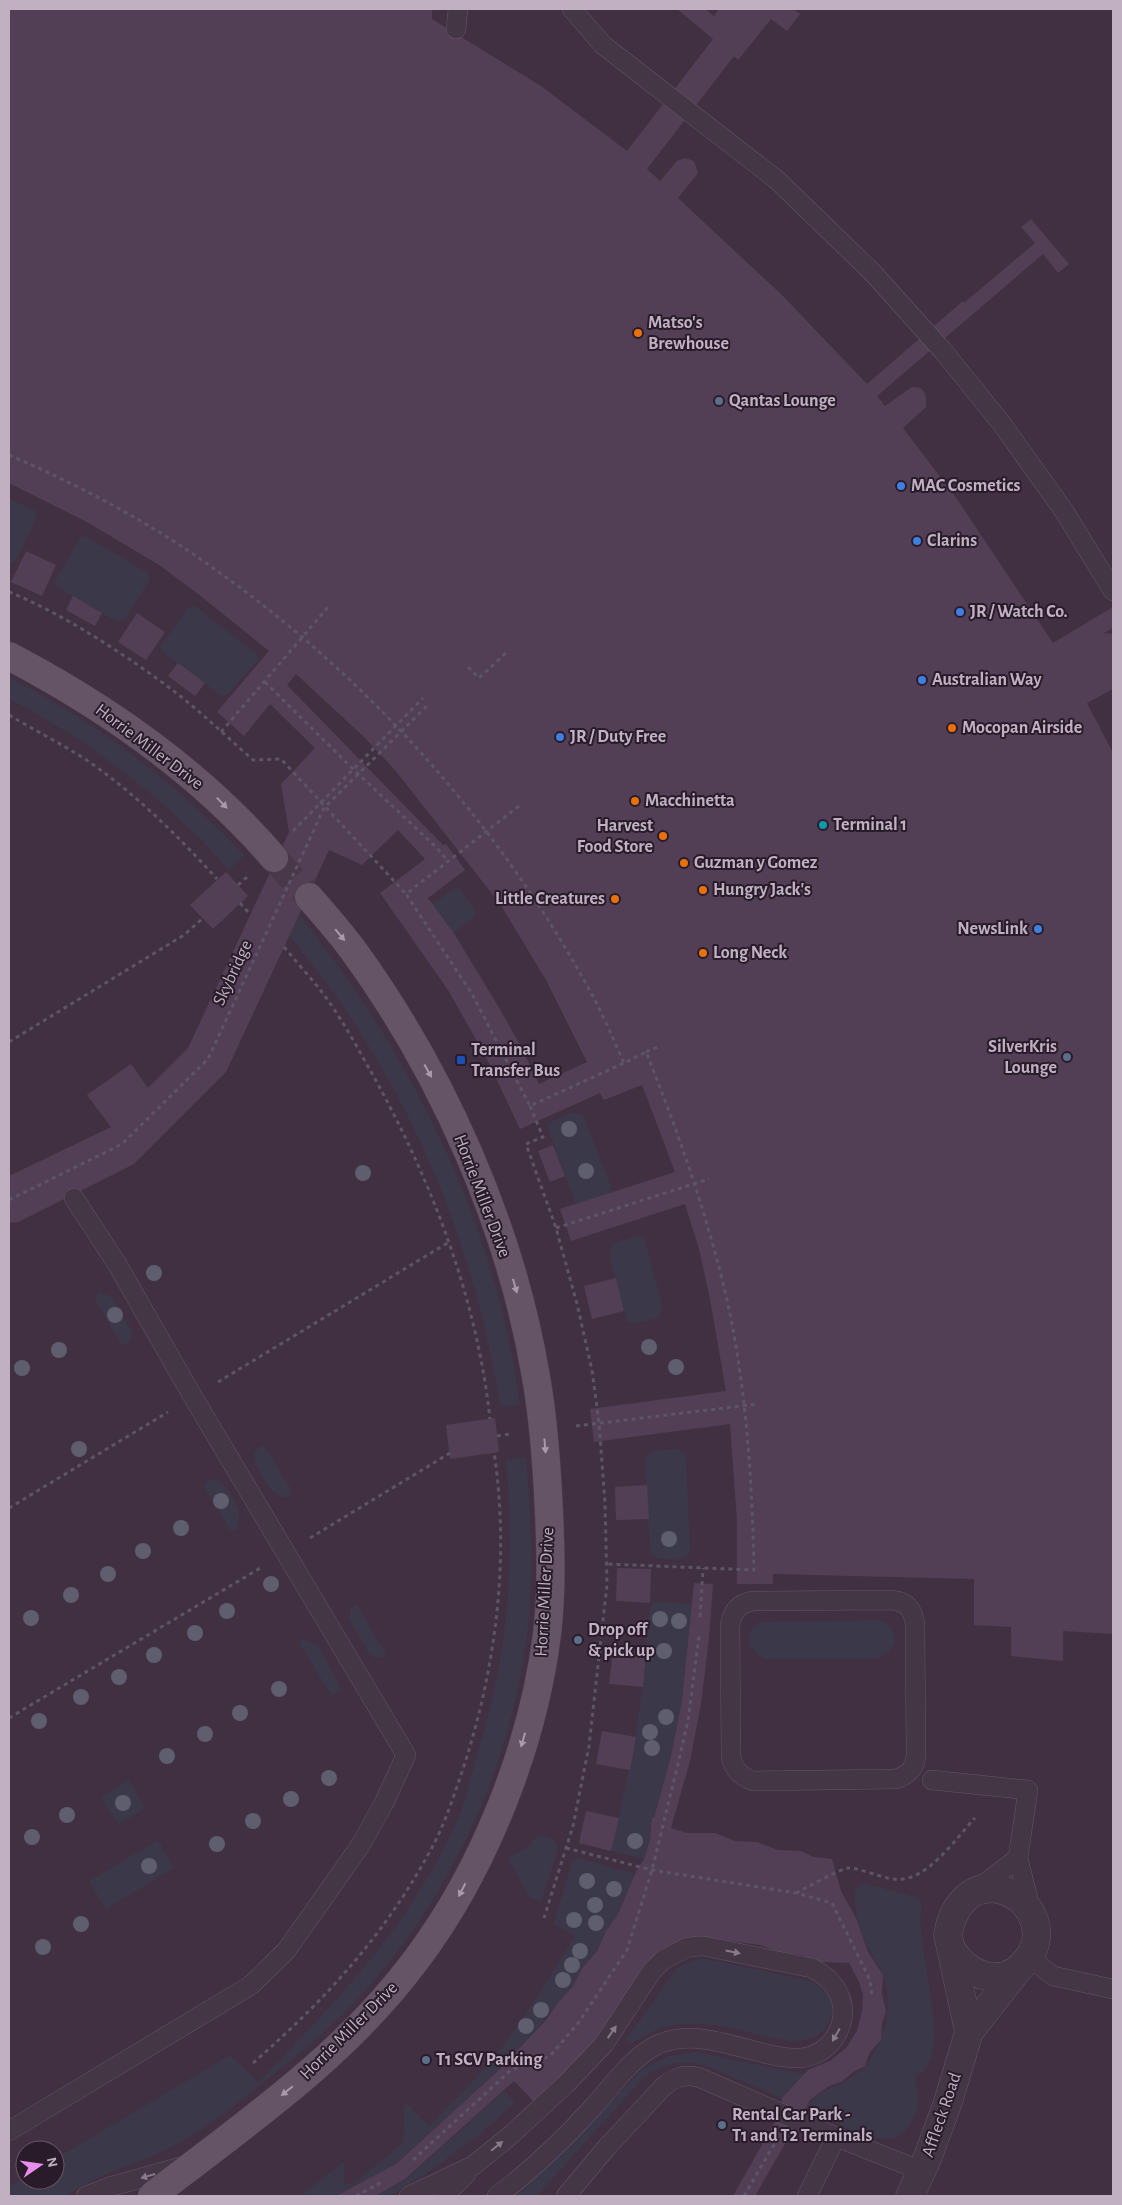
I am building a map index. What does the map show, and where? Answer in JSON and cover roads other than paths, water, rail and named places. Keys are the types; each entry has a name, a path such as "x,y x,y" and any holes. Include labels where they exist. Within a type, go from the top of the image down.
{"main road":[{"name":"Horrie Miller Drive","path":"9,656 106,712 157,748 217,798 274,858"},
{"name":"Horrie Miller Drive","path":"152,2196 321,2063 378,2008 417,1960 459,1896 504,1802 536,1693 547,1632 551,1557 544,1430 536,1373 518,1299 494,1218 459,1135 430,1074 393,1011 352,948 309,897"}],"street":[{"path":"996,1889 1011,1893 1024,1902 1032,1914 1036,1929 1035,1944 1025,1962 969,2032 948,1935 950,1921 956,1907 967,1896 981,1890 996,1889"},
{"path":"951,1948 958,1960 968,1970 981,1976 994,1977 1008,1974 1025,1962"},
{"name":"Affleck Road","path":"910,2196 922,2171 948,2102 969,2032"}],"lane":[{"path":"456,30 458,9"},
{"path":"572,9 603,45 777,180 873,273 943,351 1002,424 1064,511 1113,591"},
{"path":"9,2131 251,1986 286,1950 360,1846 384,1803 406,1755 287,1552 193,1397 117,1264 74,1198"},
{"path":"932,1780 919,1771 916,1756 915,1624 914,1616 905,1604 891,1600 753,1601 746,1602 734,1611 730,1626 732,1757 738,1772 752,1780 932,1780 1028,1790 1018,1858 1032,1914"},
{"path":"896,1779 905,1776 912,1770 916,1756"},
{"path":"967,1896 1018,1858"},
{"path":"444,2196 474,2165 553,2096 604,2044 652,1971 675,1952 688,1947 703,1946 812,1968 825,1975 835,1986 842,2003 843,2018 832,2042 822,2050 798,2058 704,2039 685,2038 655,2046 640,2056 551,2149 497,2196"},
{"path":"1025,1962 1053,1976 1113,1989"},
{"path":"566,2196 607,2147 664,2086 680,2076 698,2077 836,2137 922,2171"},
{"path":"807,2196 836,2137"},
{"path":"86,2196 109,2187 194,2163"},
{"path":"409,2196 474,2165"}],"tunnel":[{"path":"274,858 309,897"}],"place":[{"name":"Matso's Brewhouse","path":"638,333"},
{"name":"Qantas Lounge","path":"719,401"},
{"name":"MAC Cosmetics","path":"901,486"},
{"name":"Clarins","path":"917,541"},
{"name":"JR / Watch Co.","path":"960,612"},
{"name":"Australian Way","path":"922,680"},
{"name":"Mocopan Airside","path":"952,728"},
{"name":"JR / Duty Free","path":"560,737"},
{"name":"Macchinetta","path":"635,801"},
{"name":"Terminal 1","path":"823,825"},
{"name":"Harvest Food Store","path":"663,836"},
{"name":"Guzman y Gomez","path":"684,863"},
{"name":"Hungry Jack's","path":"703,890"},
{"name":"Little Creatures","path":"615,899"},
{"name":"NewsLink","path":"1038,929"},
{"name":"Long Neck","path":"703,953"},
{"name":"SilverKris Lounge","path":"1067,1057"},
{"name":"Terminal Transfer Bus","path":"461,1060"},
{"name":"Drop off & pick up","path":"578,1640"},
{"name":"T1 SCV Parking","path":"426,2060"},
{"name":"Rental Car Park - T1 and T2 Terminals","path":"722,2125"}]}
